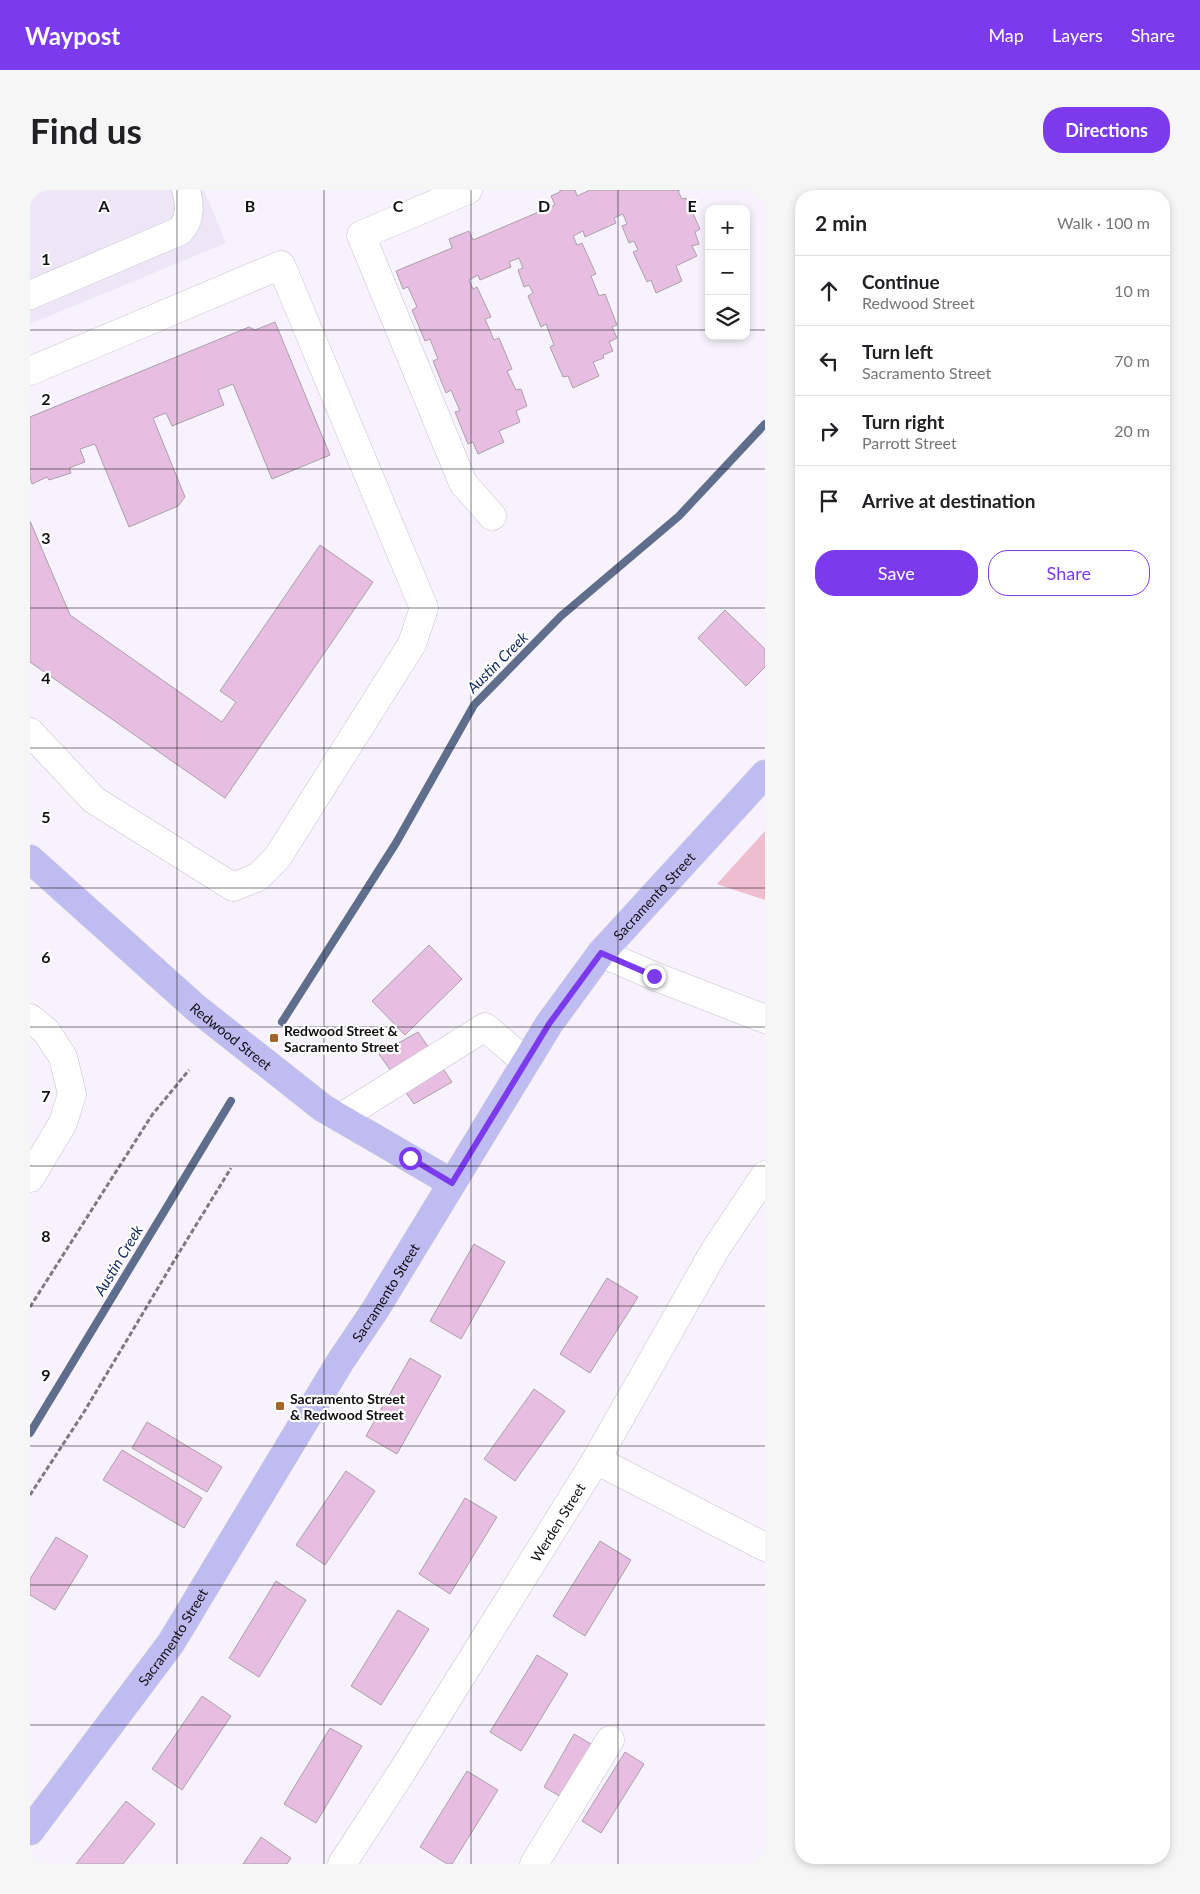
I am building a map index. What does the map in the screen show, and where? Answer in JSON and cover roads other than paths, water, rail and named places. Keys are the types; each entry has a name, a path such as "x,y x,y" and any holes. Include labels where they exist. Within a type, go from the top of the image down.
{"main road":[{"name":"Sacramento Street","path":"30,1831 171,1643 340,1362 375,1310 549,1024 601,953 763,780"},
{"name":"Redwood Street","path":"30,859 196,1008 331,1113 452,1183"}],"street":[{"path":"30,295 180,231 185,226 190,211 186,190"},
{"path":"468,190 361,235 463,483 492,516"},
{"path":"30,371 281,265 424,608 412,644 276,858 258,877 233,887 94,800 30,732"},
{"path":"601,953 654,976 765,1019"},
{"path":"30,1018 46,1031 63,1057 72,1094 63,1123 30,1178"},
{"path":"331,1113 485,1027 526,1062"},
{"name":"Werden Street","path":"342,1864 403,1770 596,1460 716,1250 765,1175"},
{"path":"596,1460 765,1547"},
{"path":"534,1864 610,1740"}],"waterway":[{"name":"Austin Creek","path":"282,1022 396,843 474,705 561,616 679,516 765,424"},
{"name":"Austin Creek","path":"30,1433 231,1101"}],"place":[{"name":"Redwood Street & Sacramento Street","path":"274,1038"},
{"name":"Sacramento Street & Redwood Street","path":"280,1406"}]}
